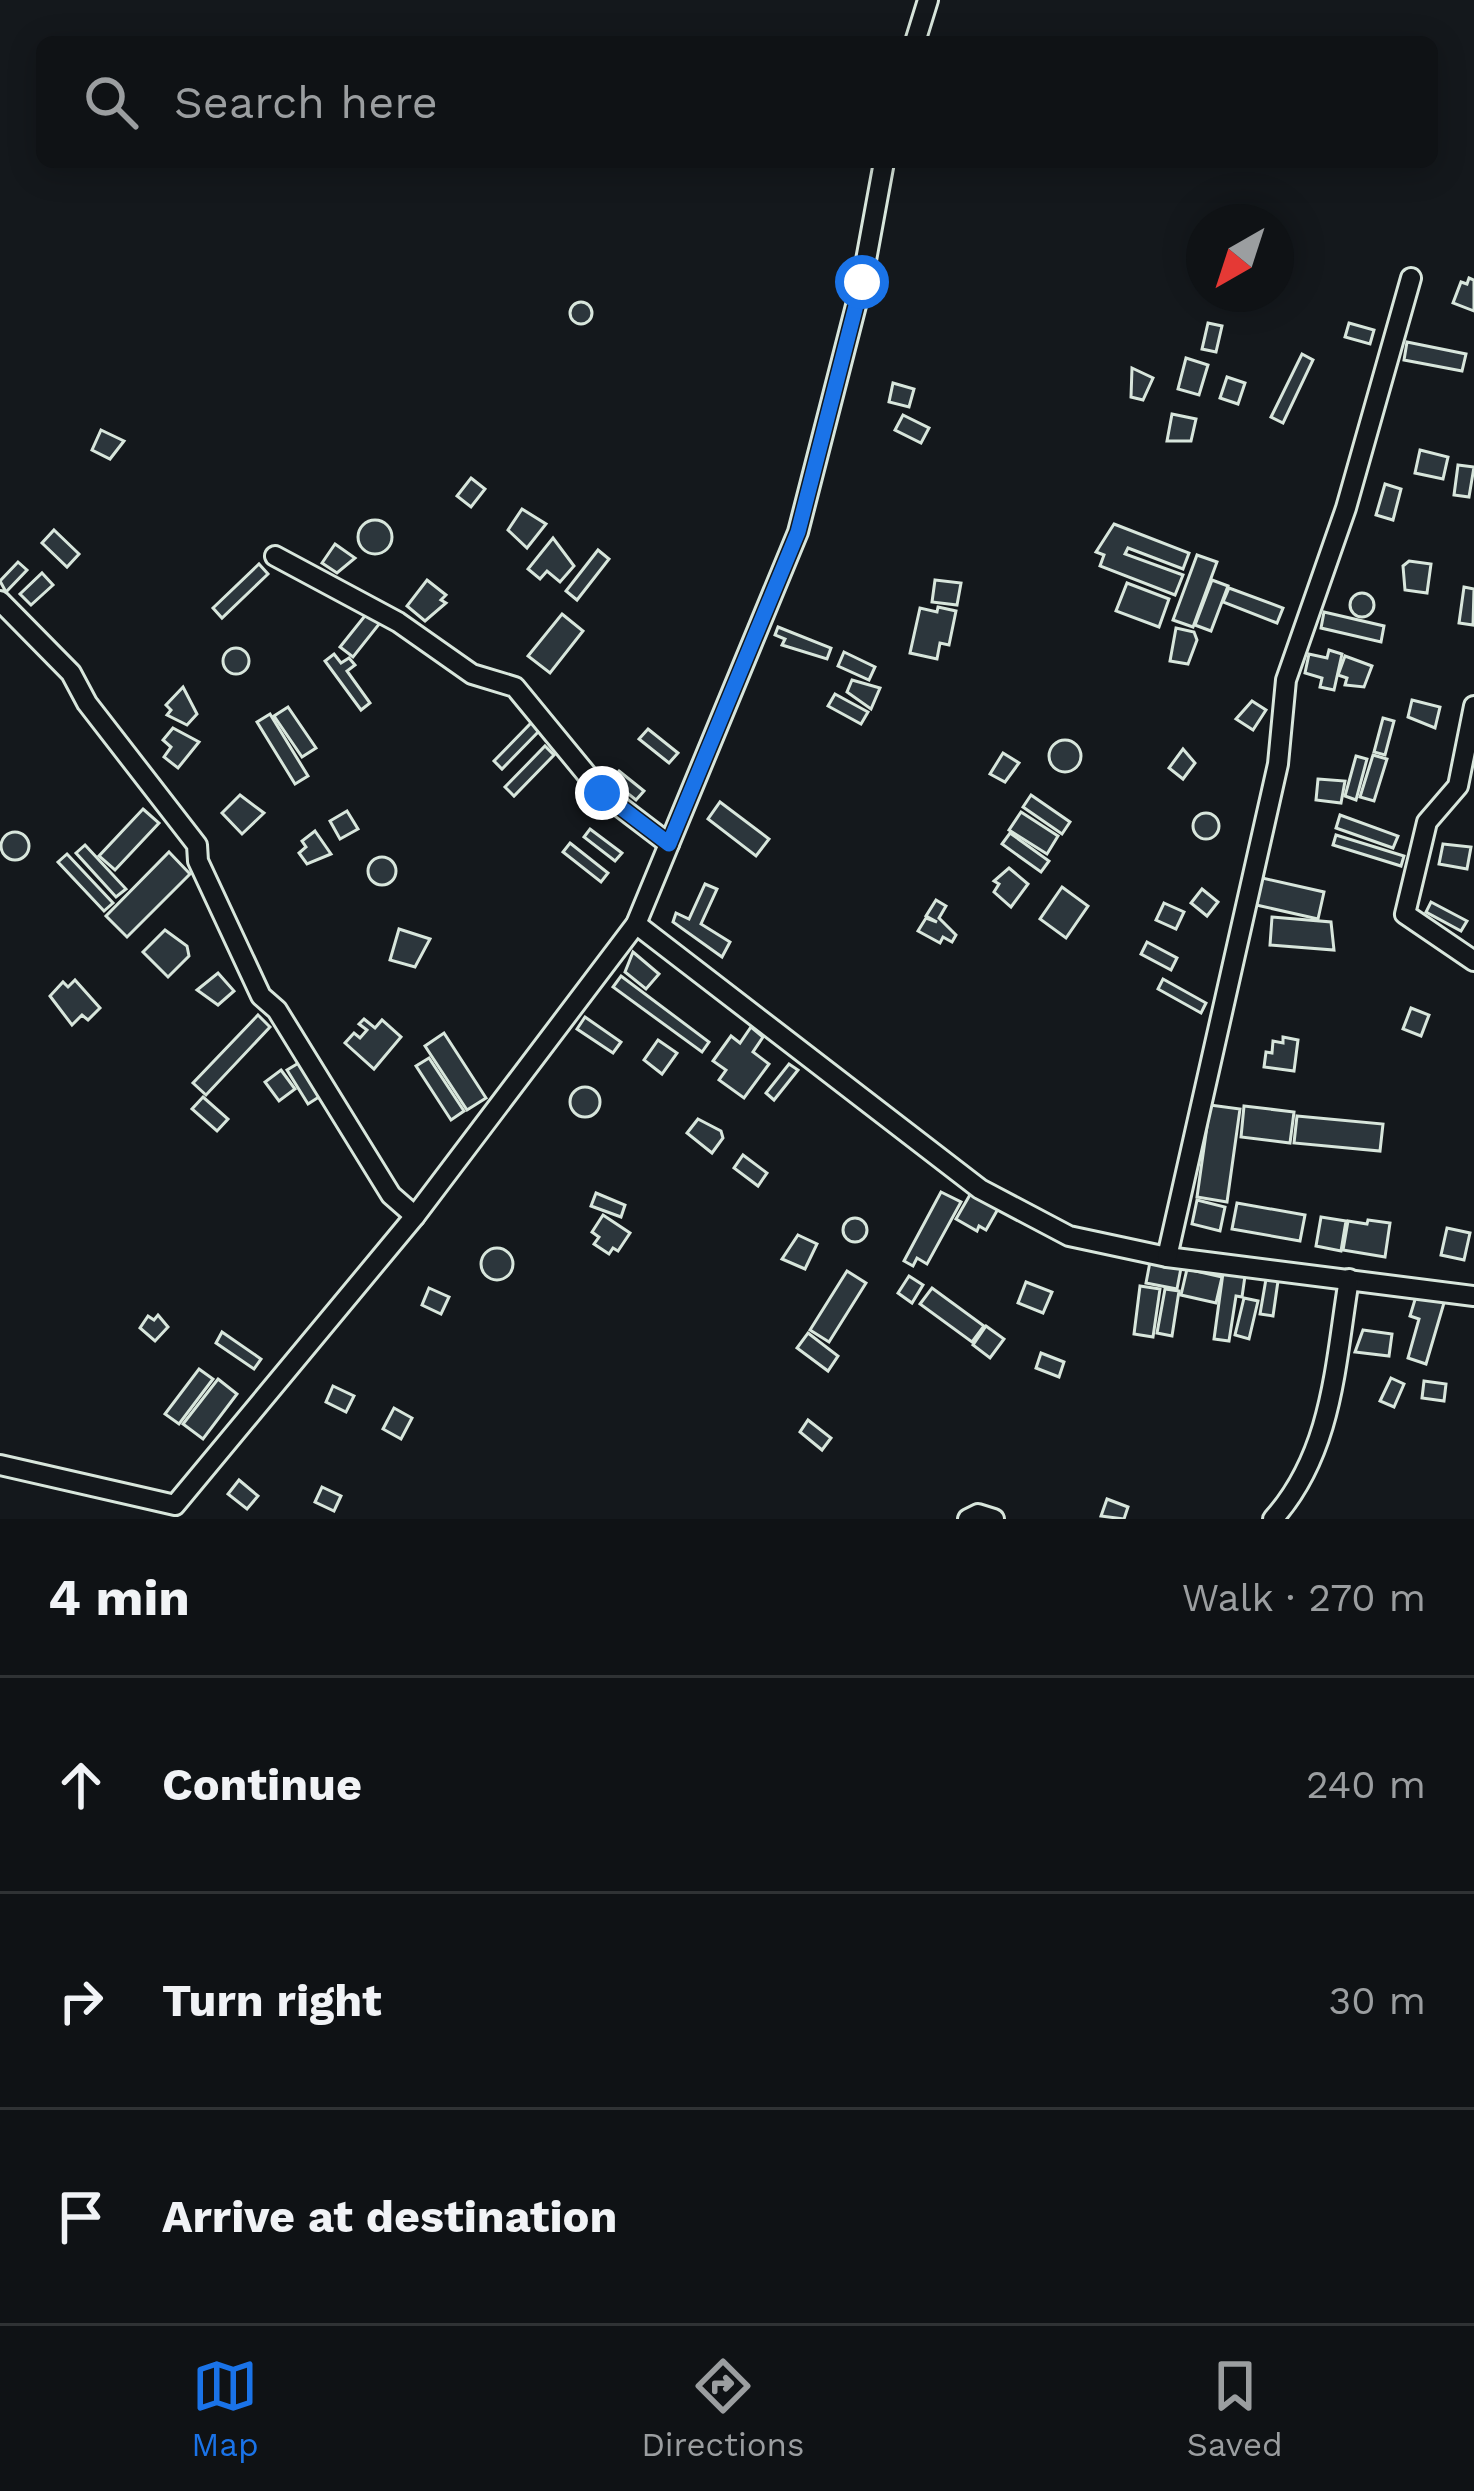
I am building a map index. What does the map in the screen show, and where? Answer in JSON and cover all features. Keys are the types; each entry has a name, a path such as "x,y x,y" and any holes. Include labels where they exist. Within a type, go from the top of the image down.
{"street":[{"path":"916,36 928,0"},
{"path":"176,1505 415,1216 636,924 798,532 862,282 883,168"},
{"path":"1167,1256 1278,764 1286,680 1346,508 1411,278"},
{"path":"275,556 398,622 472,674 515,688 602,793 669,844"},
{"path":"0,602 71,673 87,703 197,845 198,861 261,996 277,1010 391,1195 415,1216"},
{"path":"1474,706 1458,785 1427,822 1405,914 1474,961"},
{"path":"636,924 980,1189 1069,1236 1167,1256 1474,1296"},
{"path":"1273,1519 1306,1479 1322,1438 1349,1279"},
{"path":"0,1465 176,1505 194,1519"},
{"path":"968,1519 977,1514 994,1519"}],"building":[{"path":"1469,278 1474,280 1474,311 1453,303 1461,282 1467,284"},
{"path":"581,302 592,313 581,324 570,313"},
{"path":"1208,323 1222,326 1216,352 1202,349"},
{"path":"1349,323 1374,330 1370,344 1345,337"},
{"path":"1407,342 1466,354 1462,371 1404,360"},
{"path":"1302,354 1313,360 1283,423 1271,417"},
{"path":"1186,358 1208,365 1199,395 1178,389"},
{"path":"1132,368 1153,378 1143,400 1131,397"},
{"path":"1227,377 1245,383 1238,404 1220,398"},
{"path":"893,383 914,389 909,407 889,402"},
{"path":"1172,414 1196,419 1191,441 1167,441"},
{"path":"903,415 929,428 921,443 895,430"},
{"path":"101,430 124,441 110,459 92,450"},
{"path":"1420,450 1448,457 1443,479 1415,473"},
{"path":"1458,465 1474,467 1469,497 1454,495"},
{"path":"471,478 485,489 471,507 457,496"},
{"path":"1385,484 1401,489 1393,520 1376,515"},
{"path":"522,509 546,524 527,548 508,530"},
{"path":"375,520 387,525 392,537 387,549 375,554 363,549 358,537 363,525"},
{"path":"1114,524 1189,553 1183,569 1128,548 1125,554 1183,575 1175,595 1100,566 1104,555 1096,552"},
{"path":"54,530 79,554 67,567 42,543"},
{"path":"553,538 574,566 560,582 547,571 540,579 528,569"},
{"path":"335,544 355,558 337,573 322,563"},
{"path":"598,550 609,559 577,600 566,591"},
{"path":"1197,555 1217,562 1193,627 1173,620"},
{"path":"1409,561 1431,564 1427,593 1405,590 1403,566"},
{"path":"18,562 27,570 6,592 0,581"},
{"path":"259,564 268,574 222,618 213,608"},
{"path":"42,573 53,585 31,605 20,594"},
{"path":"427,580 446,595 441,600 446,603 425,621 407,606"},
{"path":"935,580 961,583 957,605 932,602"},
{"path":"1212,580 1228,586 1211,631 1195,625"},
{"path":"1127,583 1169,599 1159,627 1116,611"},
{"path":"1464,587 1474,589 1473,625 1459,623"},
{"path":"1229,588 1283,608 1277,623 1223,602"},
{"path":"1362,593 1374,605 1362,617 1350,605"},
{"path":"938,607 956,611 949,645 940,643 937,659 910,653 920,608 937,612"},
{"path":"368,612 380,623 353,657 340,647"},
{"path":"1324,612 1384,626 1381,642 1321,628"},
{"path":"562,614 583,631 550,673 528,656"},
{"path":"778,627 831,648 827,659 782,645 785,639 775,635"},
{"path":"1176,628 1194,632 1197,640 1188,664 1170,661"},
{"path":"236,648 249,661 236,674 223,661"},
{"path":"1329,650 1342,654 1334,690 1320,687 1322,678 1305,673 1309,654 1327,658"},
{"path":"844,652 875,667 869,680 838,666"},
{"path":"334,654 341,663 349,658 355,665 347,671 370,703 361,710 325,661"},
{"path":"1345,656 1372,666 1364,687 1345,685 1347,678 1338,675"},
{"path":"852,680 880,688 871,709 847,692"},
{"path":"183,687 197,714 187,725 167,715 171,710 166,705"},
{"path":"835,694 868,712 861,724 828,706"},
{"path":"1412,700 1440,707 1435,728 1408,717"},
{"path":"1252,701 1266,710 1253,730 1236,719"},
{"path":"288,707 316,748 302,757 274,716"},
{"path":"270,714 308,776 295,784 257,722"},
{"path":"1383,718 1394,721 1385,755 1374,752"},
{"path":"533,721 541,729 502,769 494,761"},
{"path":"173,728 199,742 178,768 164,757 171,747 163,740"},
{"path":"648,729 678,753 669,763 639,739"},
{"path":"1065,740 1076,745 1081,756 1076,767 1065,772 1054,767 1049,756 1054,745"},
{"path":"545,746 554,755 514,796 505,787"},
{"path":"1183,749 1195,763 1183,779 1169,768"},
{"path":"1003,753 1019,763 1005,782 990,774"},
{"path":"1373,755 1387,759 1374,801 1360,797"},
{"path":"1356,756 1367,759 1356,800 1345,796"},
{"path":"619,771 644,791 636,800 611,780"},
{"path":"1318,779 1345,781 1341,803 1316,800"},
{"path":"240,795 264,813 242,834 222,813"},
{"path":"1031,795 1070,822 1062,834 1023,807"},
{"path":"720,802 769,839 756,856 708,819"},
{"path":"143,809 159,823 115,870 99,856"},
{"path":"347,811 358,829 340,839 330,821"},
{"path":"1021,812 1058,836 1047,854 1009,830"},
{"path":"1206,813 1219,826 1206,839 1193,826"},
{"path":"1340,815 1398,836 1393,848 1336,828"},
{"path":"590,829 622,853 615,861 584,837"},
{"path":"315,831 331,854 307,864 299,853 306,847 302,841"},
{"path":"15,832 25,836 29,846 25,856 15,860 5,856 1,846 5,836"},
{"path":"1010,833 1049,861 1041,872 1002,844"},
{"path":"1336,835 1404,856 1401,866 1333,845"},
{"path":"570,843 608,873 601,882 563,852"},
{"path":"1443,844 1471,847 1467,869 1439,864"},
{"path":"85,845 126,889 116,897 76,853"},
{"path":"169,852 190,874 127,937 106,916"},
{"path":"67,854 113,903 104,911 58,862"},
{"path":"382,857 392,861 396,871 392,881 382,885 372,881 368,871 372,861"},
{"path":"1009,868 1028,884 1011,907 994,892 999,884 994,881"},
{"path":"1258,877 1324,892 1318,919 1252,904"},
{"path":"705,884 717,889 701,924 730,942 722,957 673,922 676,913 689,919"},
{"path":"1062,887 1088,906 1066,938 1040,919"},
{"path":"1202,889 1218,902 1207,916 1191,903"},
{"path":"936,900 946,906 939,918 956,935 952,942 943,937 940,943 918,931 926,918 937,922 926,916"},
{"path":"1431,902 1467,921 1461,931 1426,912"},
{"path":"1164,903 1184,912 1176,929 1156,920"},
{"path":"1272,917 1331,922 1334,950 1270,945"},
{"path":"399,929 430,939 415,967 390,960"},
{"path":"165,930 187,946 189,956 168,977 143,952"},
{"path":"1147,942 1177,958 1171,970 1141,954"},
{"path":"633,952 659,974 646,989 625,972"},
{"path":"218,973 234,991 218,1005 197,990"},
{"path":"621,976 709,1042 702,1052 613,987"},
{"path":"1163,979 1206,1003 1201,1013 1158,989"},
{"path":"75,980 100,1008 88,1020 82,1015 72,1025 50,996 63,982 68,987"},
{"path":"1411,1008 1429,1015 1421,1036 1403,1029"},
{"path":"258,1015 270,1027 206,1095 193,1083"},
{"path":"585,1017 621,1042 613,1053 577,1029"},
{"path":"364,1019 375,1028 382,1020 401,1037 374,1069 345,1043 354,1033 360,1038 367,1030 359,1024"},
{"path":"751,1027 763,1037 753,1052 769,1064 744,1098 719,1080 726,1070 713,1061 731,1036 740,1043"},
{"path":"444,1033 486,1098 467,1110 425,1046"},
{"path":"1283,1037 1298,1040 1294,1071 1264,1067 1266,1052 1272,1053 1273,1041 1283,1043"},
{"path":"658,1040 677,1053 662,1074 644,1060"},
{"path":"429,1058 464,1111 451,1120 416,1066"},
{"path":"302,1061 322,1095 308,1104 287,1070"},
{"path":"789,1064 798,1070 774,1100 766,1093"},
{"path":"281,1070 295,1089 279,1101 265,1082"},
{"path":"585,1087 600,1102 585,1117 570,1102"},
{"path":"203,1097 228,1119 217,1131 192,1109"},
{"path":"1210,1105 1240,1109 1227,1202 1197,1197"},
{"path":"1244,1106 1294,1112 1290,1143 1241,1137"},
{"path":"1297,1116 1383,1124 1380,1151 1294,1143"},
{"path":"698,1119 721,1131 723,1138 712,1153 687,1133"},
{"path":"743,1155 767,1173 758,1186 734,1168"},
{"path":"941,1192 961,1202 927,1264 917,1258 913,1266 904,1261"},
{"path":"596,1193 625,1205 621,1217 591,1206"},
{"path":"971,1193 998,1209 986,1230 979,1226 977,1231 956,1219"},
{"path":"1197,1200 1225,1207 1220,1231 1192,1224"},
{"path":"1237,1203 1305,1215 1300,1241 1232,1229"},
{"path":"603,1215 630,1233 618,1251 613,1248 609,1254 594,1244 599,1237 592,1232"},
{"path":"1321,1217 1346,1221 1341,1251 1316,1246"},
{"path":"855,1218 864,1221 864,1239 855,1242 846,1239 843,1230 846,1221"},
{"path":"1368,1220 1390,1223 1385,1257 1343,1250 1348,1221 1367,1224"},
{"path":"1447,1228 1470,1233 1464,1260 1441,1255"},
{"path":"798,1235 817,1244 805,1269 782,1259"},
{"path":"497,1248 508,1253 513,1264 508,1275 497,1280 486,1275 481,1264 486,1253"},
{"path":"1150,1262 1181,1268 1177,1289 1146,1283"},
{"path":"1187,1269 1222,1277 1216,1303 1181,1295"},
{"path":"847,1271 866,1283 829,1342 810,1330"},
{"path":"1223,1273 1245,1276 1242,1297 1236,1296 1229,1341 1214,1339"},
{"path":"909,1276 923,1285 912,1303 898,1293"},
{"path":"1266,1279 1278,1281 1273,1316 1260,1314"},
{"path":"1026,1282 1052,1292 1043,1313 1018,1303"},
{"path":"1140,1286 1160,1289 1153,1337 1134,1334"},
{"path":"429,1288 449,1297 441,1314 422,1305"},
{"path":"932,1288 984,1326 972,1342 920,1304"},
{"path":"1165,1289 1179,1291 1172,1336 1157,1333"},
{"path":"1417,1293 1446,1296 1426,1364 1408,1358 1419,1319 1410,1316"},
{"path":"1244,1298 1258,1301 1249,1339 1235,1335"},
{"path":"158,1315 168,1327 155,1341 140,1328 148,1316 154,1320"},
{"path":"986,1326 1004,1339 990,1358 973,1345"},
{"path":"1363,1330 1392,1334 1389,1356 1355,1352"},
{"path":"222,1332 261,1359 254,1369 216,1343"},
{"path":"808,1333 838,1356 828,1371 797,1348"},
{"path":"1041,1353 1064,1362 1059,1377 1036,1368"},
{"path":"199,1369 213,1379 179,1424 165,1414"},
{"path":"1391,1378 1404,1384 1394,1407 1380,1401"},
{"path":"218,1379 237,1394 203,1439 183,1424"},
{"path":"1424,1381 1446,1384 1444,1401 1422,1398"},
{"path":"333,1386 354,1396 346,1412 326,1402"},
{"path":"394,1408 412,1418 401,1439 383,1429"},
{"path":"808,1420 831,1438 822,1450 800,1432"},
{"path":"239,1480 258,1496 247,1509 228,1494"},
{"path":"322,1487 341,1496 334,1511 315,1502"},
{"path":"1107,1499 1128,1507 1124,1519 1101,1516"}],"route":[{"path":"602,793 669,844 798,532 862,282"}]}
